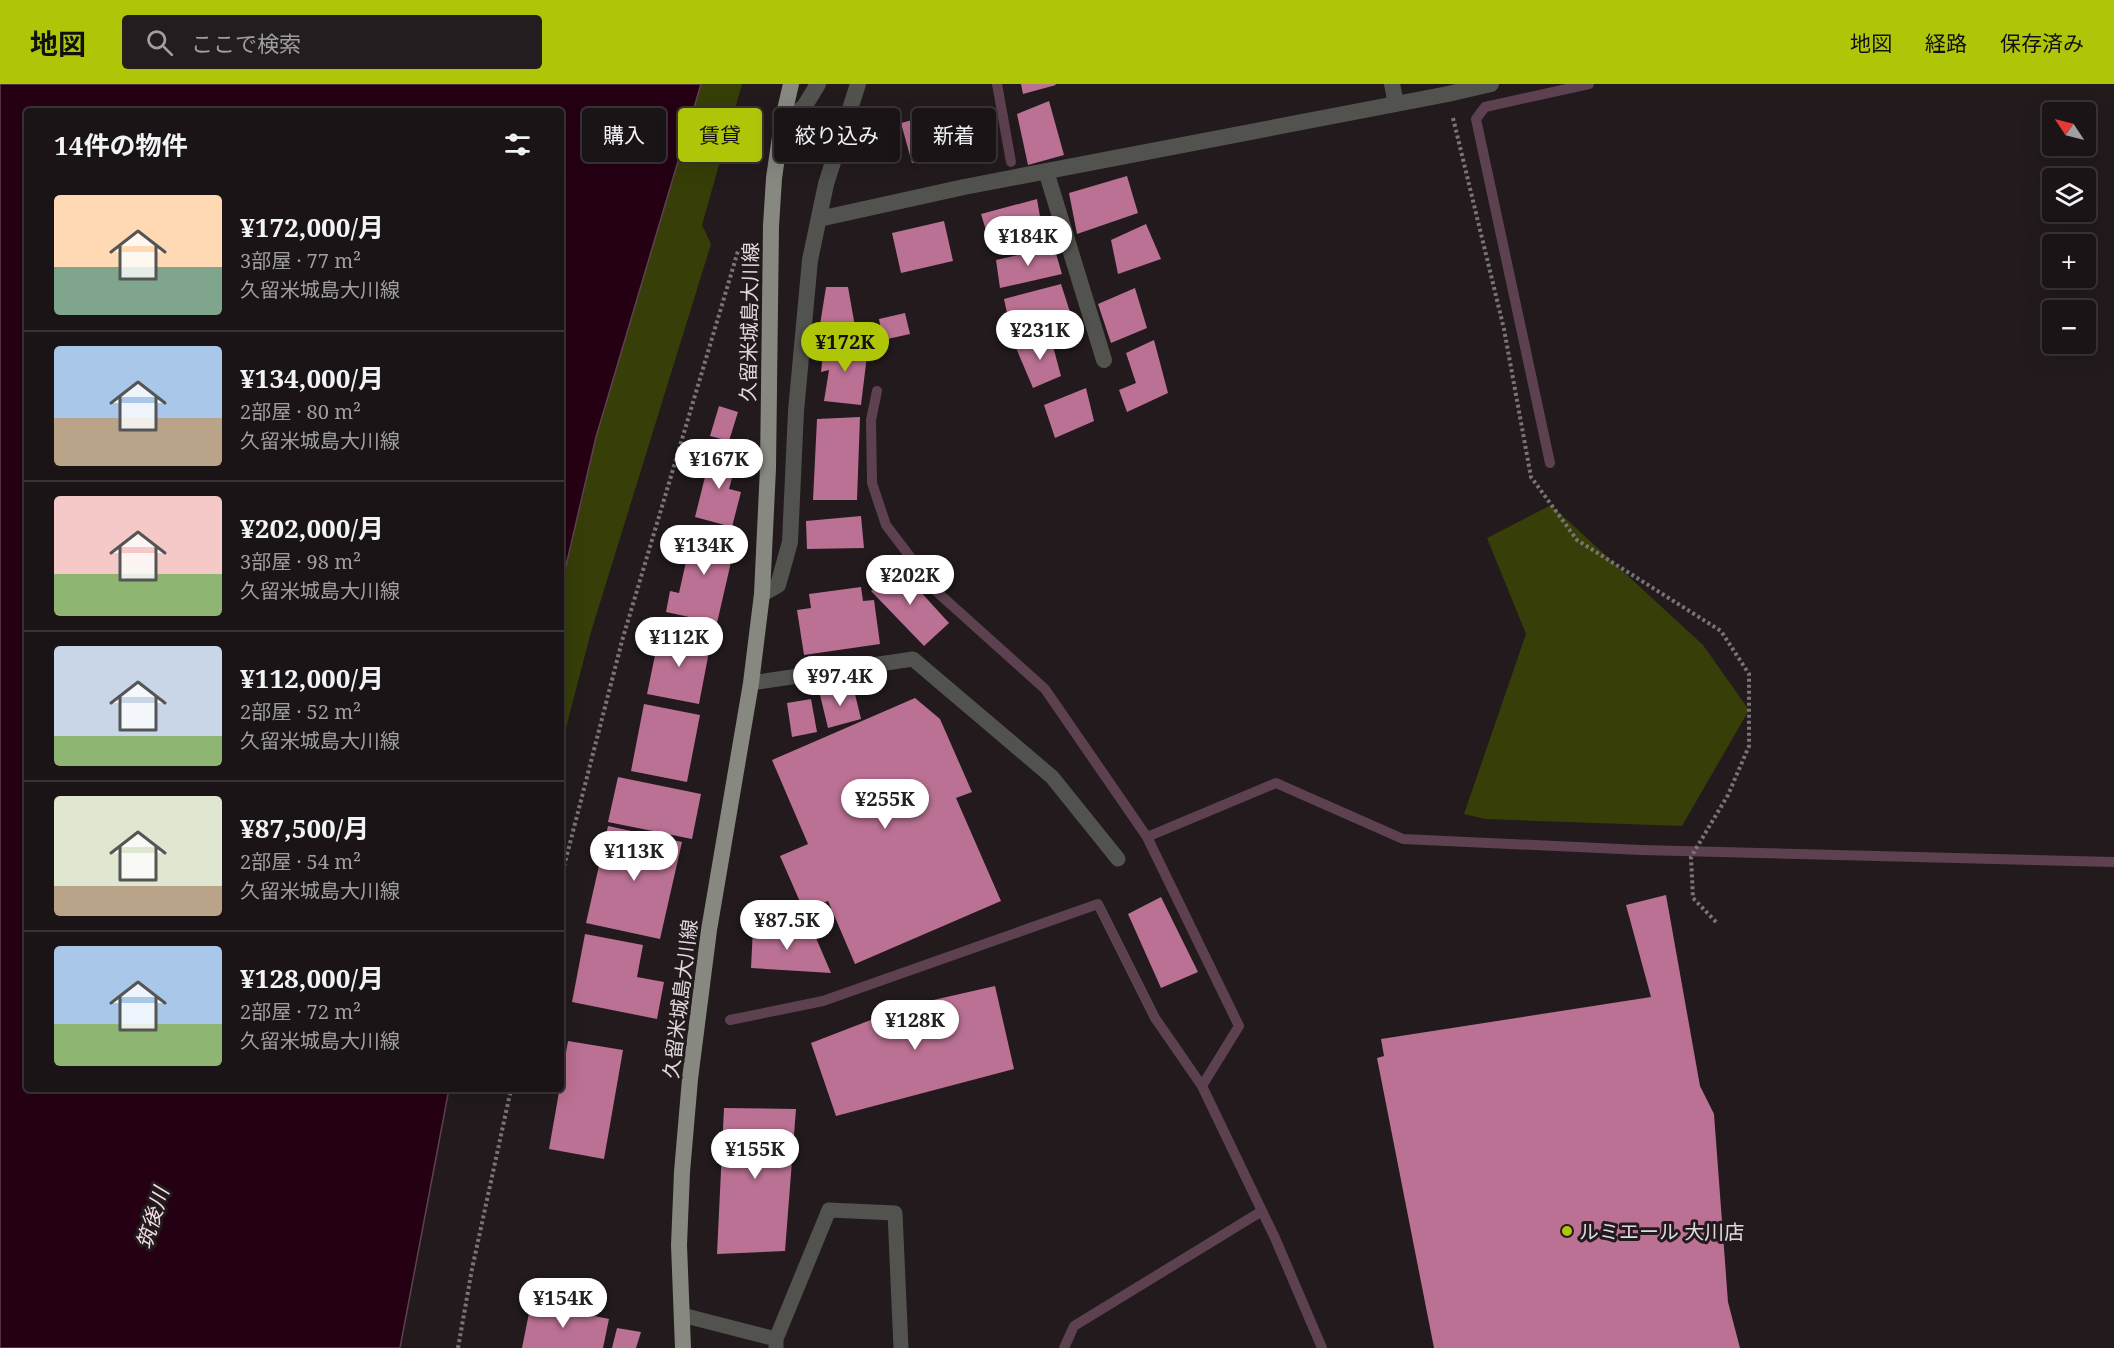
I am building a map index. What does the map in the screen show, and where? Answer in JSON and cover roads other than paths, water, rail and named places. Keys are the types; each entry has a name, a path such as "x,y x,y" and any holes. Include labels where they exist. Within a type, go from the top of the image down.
{"main road":[{"name":"久留米城島大川線","path":"785,108 791,84"},
{"name":"久留米城島大川線","path":"683,1348 679,1245 682,1172 690,1079 709,930 751,683 762,594 768,468 771,226 776,162"}],"street":[{"path":"803,108 818,84"},
{"path":"762,594 778,585 790,542 797,399 810,260 826,184 858,84"},
{"path":"1392,84 1396,104"},
{"path":"819,219 964,187 1491,84"},
{"path":"1046,171 1104,360"}],"lane":[{"path":"751,683 913,658 1052,777 1118,859"},
{"path":"682,1315 776,1344 829,1210 895,1213 901,1348"}],"water":[{"name":"筑後川","path":"0,84 701,84 694,108 678,108 678,161 596,437 564,574 564,108 24,108 24,1092 448,1092 400,1348 0,1348"}],"waterway":[{"path":"997,84 1011,162"},
{"path":"1550,463 1476,119 1485,107 1589,84"},
{"path":"877,391 871,420 872,483 886,525 937,592 1045,689 1147,837 1239,1026 1202,1086 1275,1238 1322,1348"},
{"path":"1147,837 1276,783 1403,839 1641,850 2114,862"},
{"path":"730,1020 823,1001 1098,904 1155,1018 1202,1086"},
{"path":"1064,1348 1074,1326 1262,1211"}],"place":[{"name":"ルミエール 大川店","path":"1567,1231"}]}
